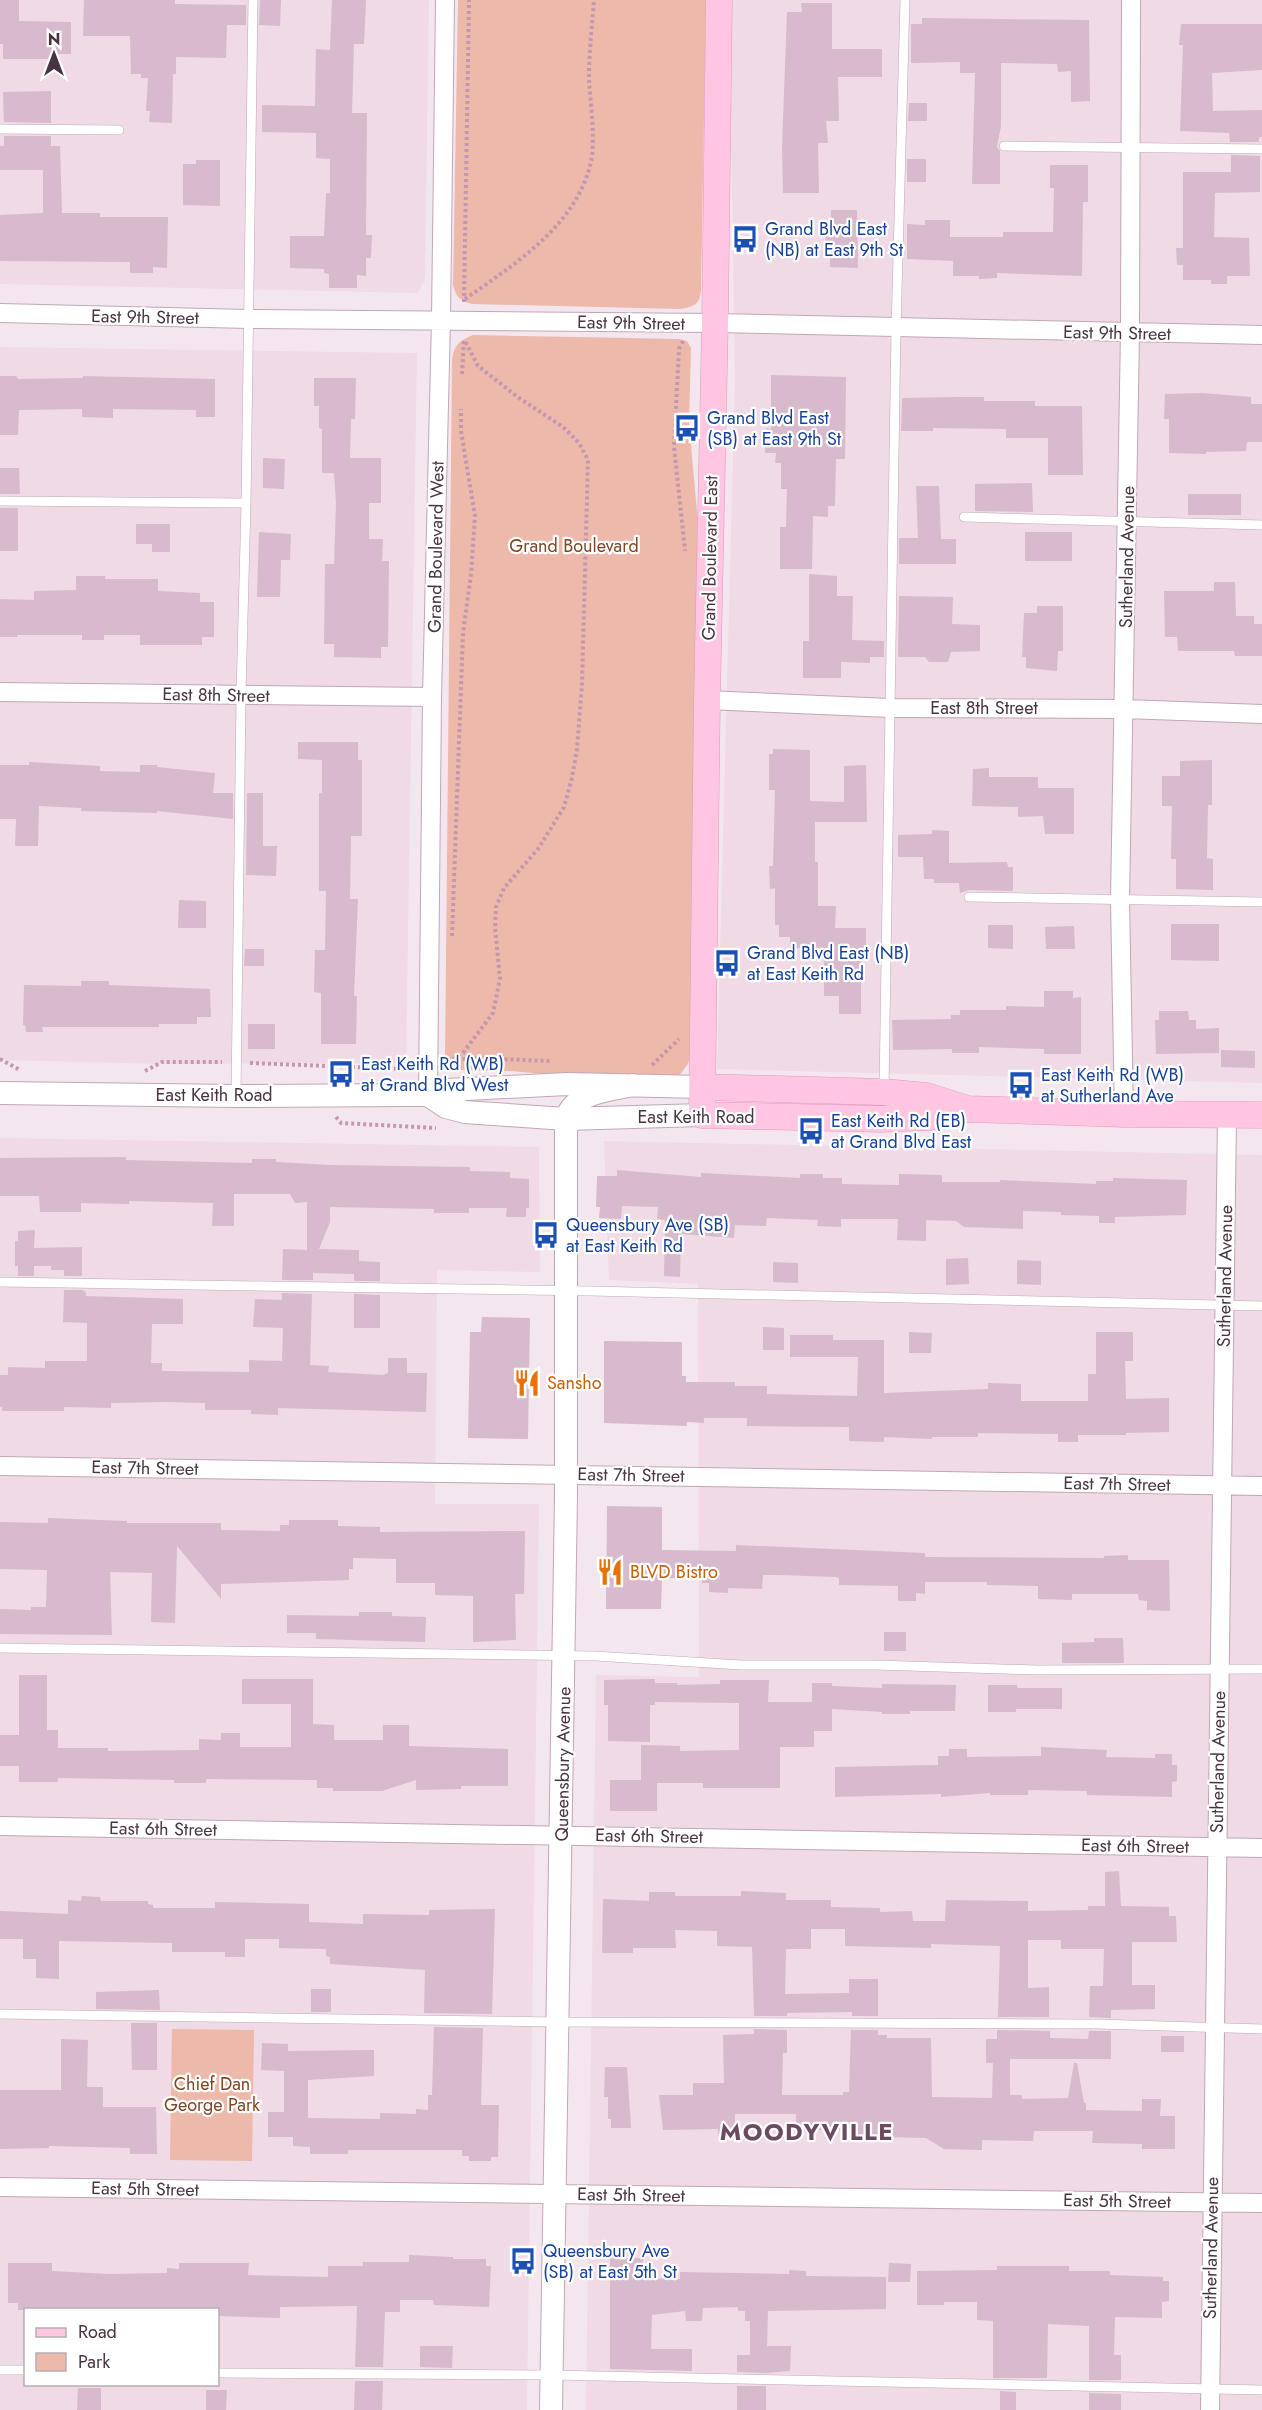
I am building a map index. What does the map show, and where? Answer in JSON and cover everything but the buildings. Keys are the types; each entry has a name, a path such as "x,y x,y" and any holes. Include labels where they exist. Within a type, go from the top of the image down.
{"main road":[{"name":"Grand Boulevard East","path":"702,1115 719,0"},
{"name":"East Keith Road","path":"703,1087 884,1092 927,1096 968,1109"},
{"name":"East Keith Road","path":"702,1115 930,1118 968,1109 1124,1114 1262,1115"}],"street":[{"name":"Grand Boulevard West","path":"428,1095 432,697 441,320 445,0"},
{"name":"Sutherland Avenue","path":"1124,1114 1120,900 1130,333 1131,0"},
{"name":"East 9th Street","path":"0,314 249,319 715,323 1262,335"},
{"name":"East 8th Street","path":"0,692 432,697"},
{"name":"East 8th Street","path":"707,700 890,708 1125,709 1262,714"},
{"name":"East Keith Road","path":"0,1093 236,1096 428,1095 447,1090 567,1084 703,1087"},
{"path":"566,1119 569,1109 581,1100 633,1085"},
{"path":"518,1086 549,1098 560,1108 566,1119"},
{"name":"East Keith Road","path":"428,1095 446,1107 465,1112 566,1119 702,1115"},
{"name":"Sutherland Avenue","path":"1210,2410 1227,1114"},
{"name":"Queensbury Avenue","path":"552,2410 566,1474 566,1119"},
{"name":"East 7th Street","path":"0,1466 1262,1486"},
{"name":"East 6th Street","path":"0,1826 1262,1848"},
{"name":"East 5th Street","path":"0,2187 1262,2203"}],"lane":[{"path":"236,1096 253,0"},
{"path":"884,1092 896,328 904,0"},
{"path":"0,129 119,130"},
{"path":"1004,146 1262,149"},
{"path":"0,501 246,503"},
{"path":"964,516 1262,525"},
{"path":"969,897 1262,902"},
{"path":"0,1282 1262,1306"},
{"path":"0,1648 564,1656 741,1665 876,1665 1037,1670 1262,1669"},
{"path":"0,2014 558,2022 1099,2024 1262,2030"},
{"path":"0,2370 24,2370"},
{"path":"219,2373 552,2375 1262,2390"}],"path":[{"path":"469,0 464,300 536,246 563,220 580,191 592,156 589,75 594,0"},
{"path":"449,1051 448,1063 463,1053 493,1013 500,979 495,927 496,907 504,888 538,849 564,807 577,749 586,574 588,460 579,443 563,427 519,398 478,366 464,340 462,375"},
{"path":"451,944 463,633 471,574 475,516 461,431 461,398"},
{"path":"648,1069 680,1039"},
{"path":"0,1059 21,1070"},
{"path":"135,1071 147,1071 162,1062 224,1062"},
{"path":"244,1062 359,1066 388,1070 405,1069 409,1064 416,1063"},
{"path":"340,1123 405,1127"}],"shaded area":[{"path":"0,0 429,0 425,279 418,293 0,284"},
{"path":"732,0 1262,0 1262,1083 717,1069 735,379 730,87"},
{"path":"0,347 417,353 406,1063 162,1064 0,1060"},
{"path":"0,1138 539,1147 540,1272 437,1270 435,1504 539,1504 527,2410 0,2410"},
{"path":"604,1141 1262,1155 1262,2410 586,2410 596,1675 699,1677 698,1284 609,1280"}],"green space":[{"path":"458,0 706,0 701,290 695,304 680,309 472,304 461,300 457,295 453,284"},
{"name":"Grand Boulevard","path":"473,335 679,339 687,341 691,348 689,423 698,523 690,1056 688,1064 678,1077 564,1076 512,1071 460,1070 445,1060 452,359 458,344"},
{"name":"Chief Dan George Park","path":"172,2029 254,2030 252,2161 170,2160"}],"place":[{"name":"Grand Blvd East (NB) at East 9th St","path":"745,239"},
{"name":"Grand Blvd East (SB) at East 9th St","path":"687,428"},
{"name":"Grand Blvd East (NB) at East Keith Rd","path":"727,963"},
{"name":"East Keith Rd (WB) at Grand Blvd West","path":"341,1074"},
{"name":"East Keith Rd (WB) at Sutherland Ave","path":"1021,1085"},
{"name":"East Keith Rd (EB) at Grand Blvd East","path":"811,1131"},
{"name":"Queensbury Ave (SB) at East Keith Rd","path":"546,1235"},
{"name":"Sansho","path":"527,1383"},
{"name":"BLVD Bistro","path":"610,1572"},
{"name":"Queensbury Ave (SB) at East 5th St","path":"523,2261"}],"district":[{"name":"MOODYVILLE","path":"807,2132"}]}
